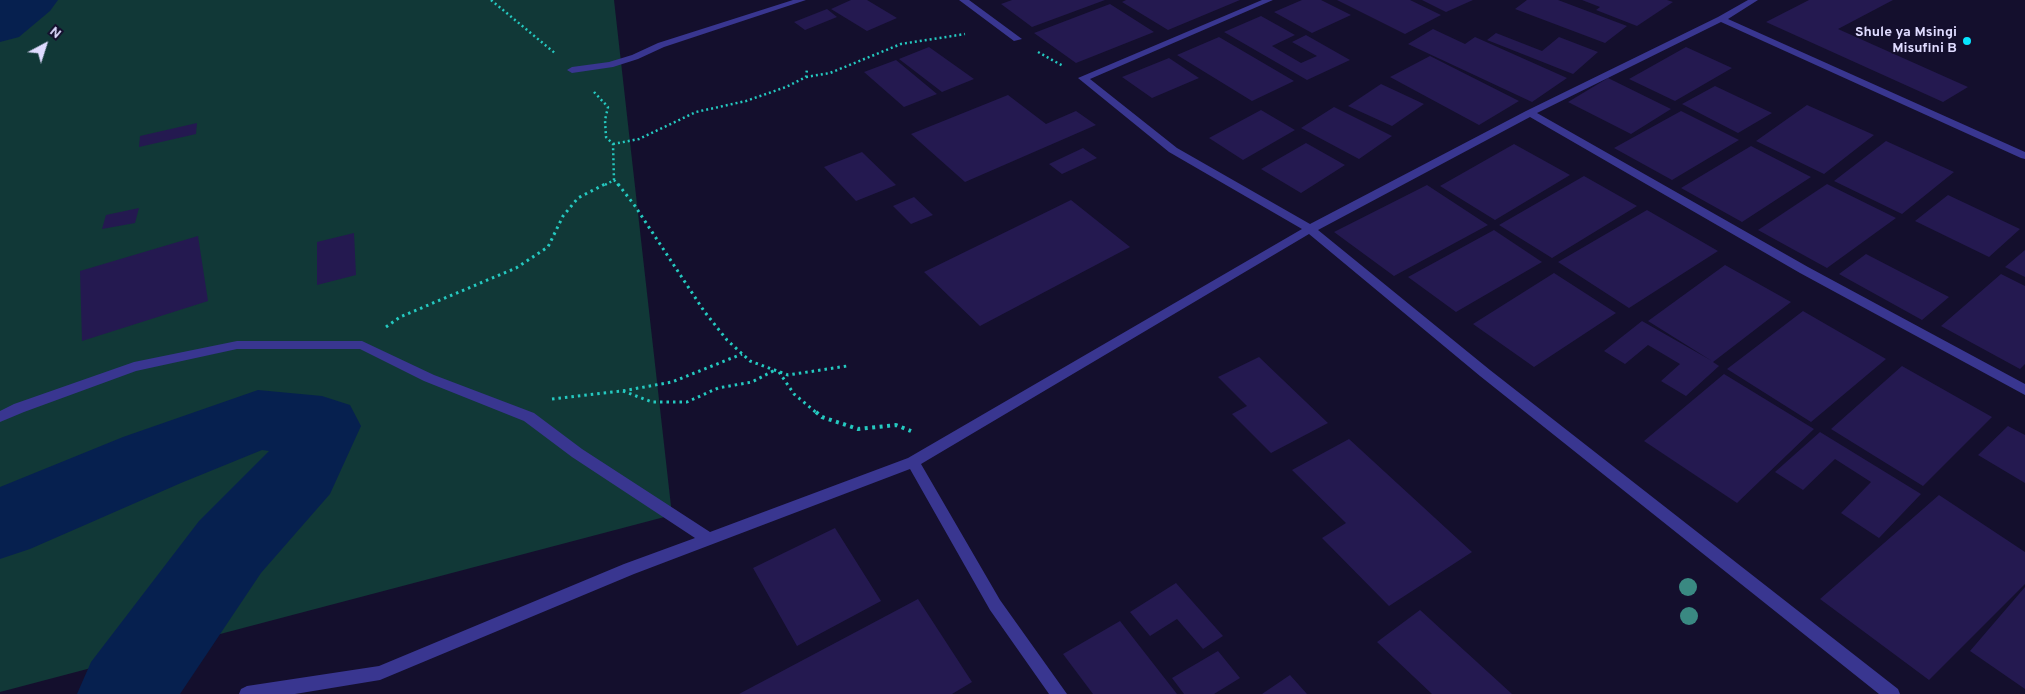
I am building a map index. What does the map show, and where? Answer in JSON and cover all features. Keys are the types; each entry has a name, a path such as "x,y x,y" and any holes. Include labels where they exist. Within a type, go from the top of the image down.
{"street":[{"path":"572,70 610,64 635,57 661,45 802,0"},
{"path":"963,0 1017,39"},
{"path":"1269,0 1083,78 1174,150 1310,229 1486,374 1892,694"},
{"path":"247,694 380,672 629,569 913,462 1310,229 1530,113 1722,19 1754,0"},
{"path":"1722,19 2025,156"},
{"path":"1530,113 1804,270 2025,390"},
{"path":"0,417 19,408 134,367 237,346 362,345 429,378 529,417 577,453 709,539"},
{"path":"913,462 995,605 1058,694"}],"path":[{"path":"491,0 544,42 608,107 605,120 606,137 613,144 614,180 635,206 704,310 727,340 750,361 788,376 847,366"},
{"path":"613,144 639,140 696,112 746,101 786,88 806,77 830,74 901,44 960,33 970,34"},
{"path":"1017,39 1083,78"},
{"path":"806,77 807,69"},
{"path":"362,345 400,317 516,268 548,247 563,216 578,198 614,180"},
{"path":"505,408 569,395 622,391 672,382 742,354"},
{"path":"622,391 652,402 687,402 718,388 752,382 777,371"},
{"path":"777,371 794,394 822,417 858,428 896,426"}],"green space":[{"path":"0,0 614,0 672,515 0,692"}],"building":[{"path":"851,0 867,0 897,18 867,31 831,9"},
{"path":"1012,0 1105,0 1032,27 1001,4"},
{"path":"1126,0 1240,0 1168,30 1122,2"},
{"path":"1302,0 1321,0 1351,15 1312,33 1274,12"},
{"path":"1337,0 1410,0 1441,15 1405,34"},
{"path":"1422,0 1473,0 1446,12"},
{"path":"1527,0 1558,0 1627,26 1605,43 1515,9"},
{"path":"1582,0 1667,0 1673,2 1637,26 1596,10 1600,7"},
{"path":"1809,0 1893,0 1838,29 1968,87 1943,102 1766,22"},
{"path":"1110,4 1154,32 1076,63 1034,33"},
{"path":"827,9 837,17 805,30 794,22"},
{"path":"1261,16 1295,35 1272,46 1301,63 1317,56 1292,42 1306,35 1350,60 1307,80 1224,32"},
{"path":"1433,29 1465,44 1475,37 1567,78 1532,102 1408,44"},
{"path":"1496,33 1542,51 1559,37 1598,52 1573,74 1487,40"},
{"path":"1219,37 1294,81 1252,101 1177,55"},
{"path":"929,47 974,79 942,92 899,59"},
{"path":"1686,47 1732,68 1675,101 1629,79"},
{"path":"1430,56 1519,101 1479,125 1390,77"},
{"path":"1169,58 1199,78 1152,98 1122,77"},
{"path":"896,60 937,94 904,107 864,72"},
{"path":"1608,78 1671,109 1631,134 1568,102"},
{"path":"1381,84 1424,104 1392,126 1348,106"},
{"path":"1715,86 1772,113 1738,133 1682,104"},
{"path":"1008,95 1046,124 1076,111 1096,125 965,182 911,134"},
{"path":"1807,105 1874,135 1824,174 1756,141"},
{"path":"1334,107 1392,136 1359,159 1301,128"},
{"path":"1261,110 1295,130 1243,160 1209,138"},
{"path":"1681,111 1739,140 1672,180 1614,148"},
{"path":"197,123 196,134 139,147 140,136"},
{"path":"1886,141 1954,172 1902,214 1834,181"},
{"path":"1306,143 1345,165 1301,193 1261,169"},
{"path":"1514,144 1570,175 1495,220 1440,186"},
{"path":"1751,146 1811,177 1742,222 1681,188"},
{"path":"1083,148 1097,158 1062,174 1049,164"},
{"path":"862,152 896,185 856,201 824,167"},
{"path":"1584,176 1637,206 1552,258 1499,225"},
{"path":"1827,184 1896,218 1827,268 1758,230"},
{"path":"1427,185 1488,225 1394,276 1334,232"},
{"path":"1948,195 2020,229 1989,257 1915,221"},
{"path":"914,197 933,215 911,224 893,206"},
{"path":"1071,200 1130,247 980,326 924,272"},
{"path":"139,208 135,223 102,229 106,215"},
{"path":"1647,210 1718,251 1629,308 1558,262"},
{"path":"1494,230 1542,262 1456,312 1408,277"},
{"path":"354,233 356,275 317,285 317,242"},
{"path":"198,236 208,301 82,341 80,271"},
{"path":"2025,250 2025,277 2005,267"},
{"path":"1866,254 1949,297 1922,320 1839,274"},
{"path":"1725,265 1791,302 1713,362 1719,366 1686,396 1661,381 1680,364 1648,345 1625,364 1604,351 1642,321 1712,361 1648,321"},
{"path":"1554,273 1616,313 1534,367 1473,324"},
{"path":"2001,274 2025,286 2025,364 2020,369 1941,326"},
{"path":"1803,311 1886,359 1811,422 1727,369"},
{"path":"1259,357 1328,423 1271,453 1232,414 1247,406 1218,377"},
{"path":"1902,366 1992,417 1923,486 1831,429"},
{"path":"1724,374 1814,429 1737,503 1644,441"},
{"path":"2008,426 2025,435 2025,483 1978,455"},
{"path":"1820,432 1921,494 1879,538 1841,513 1871,482 1835,459 1803,490 1775,472"},
{"path":"1349,439 1472,552 1389,606 1322,538 1346,523 1292,470"},
{"path":"1939,495 2025,552 2025,584 1929,680 1820,599"},
{"path":"835,528 881,601 797,646 753,568"},
{"path":"1176,583 1223,636 1203,649 1177,619 1150,636 1130,612"},
{"path":"2025,587 2025,689 1970,651"},
{"path":"918,599 972,682 952,694 739,694"},
{"path":"1420,610 1512,694 1432,694 1377,642"},
{"path":"1120,621 1177,694 1093,694 1063,654"},
{"path":"1218,651 1240,678 1214,694 1184,694 1172,678"},
{"path":"1290,675 1307,694 1262,694"}],"waterway":[{"path":"0,26 32,0"},
{"path":"0,524 152,460 258,420 322,426 301,471 230,547 125,694"}],"place":[{"name":"Shule ya Msingi Misufini B","path":"1967,41"}]}
